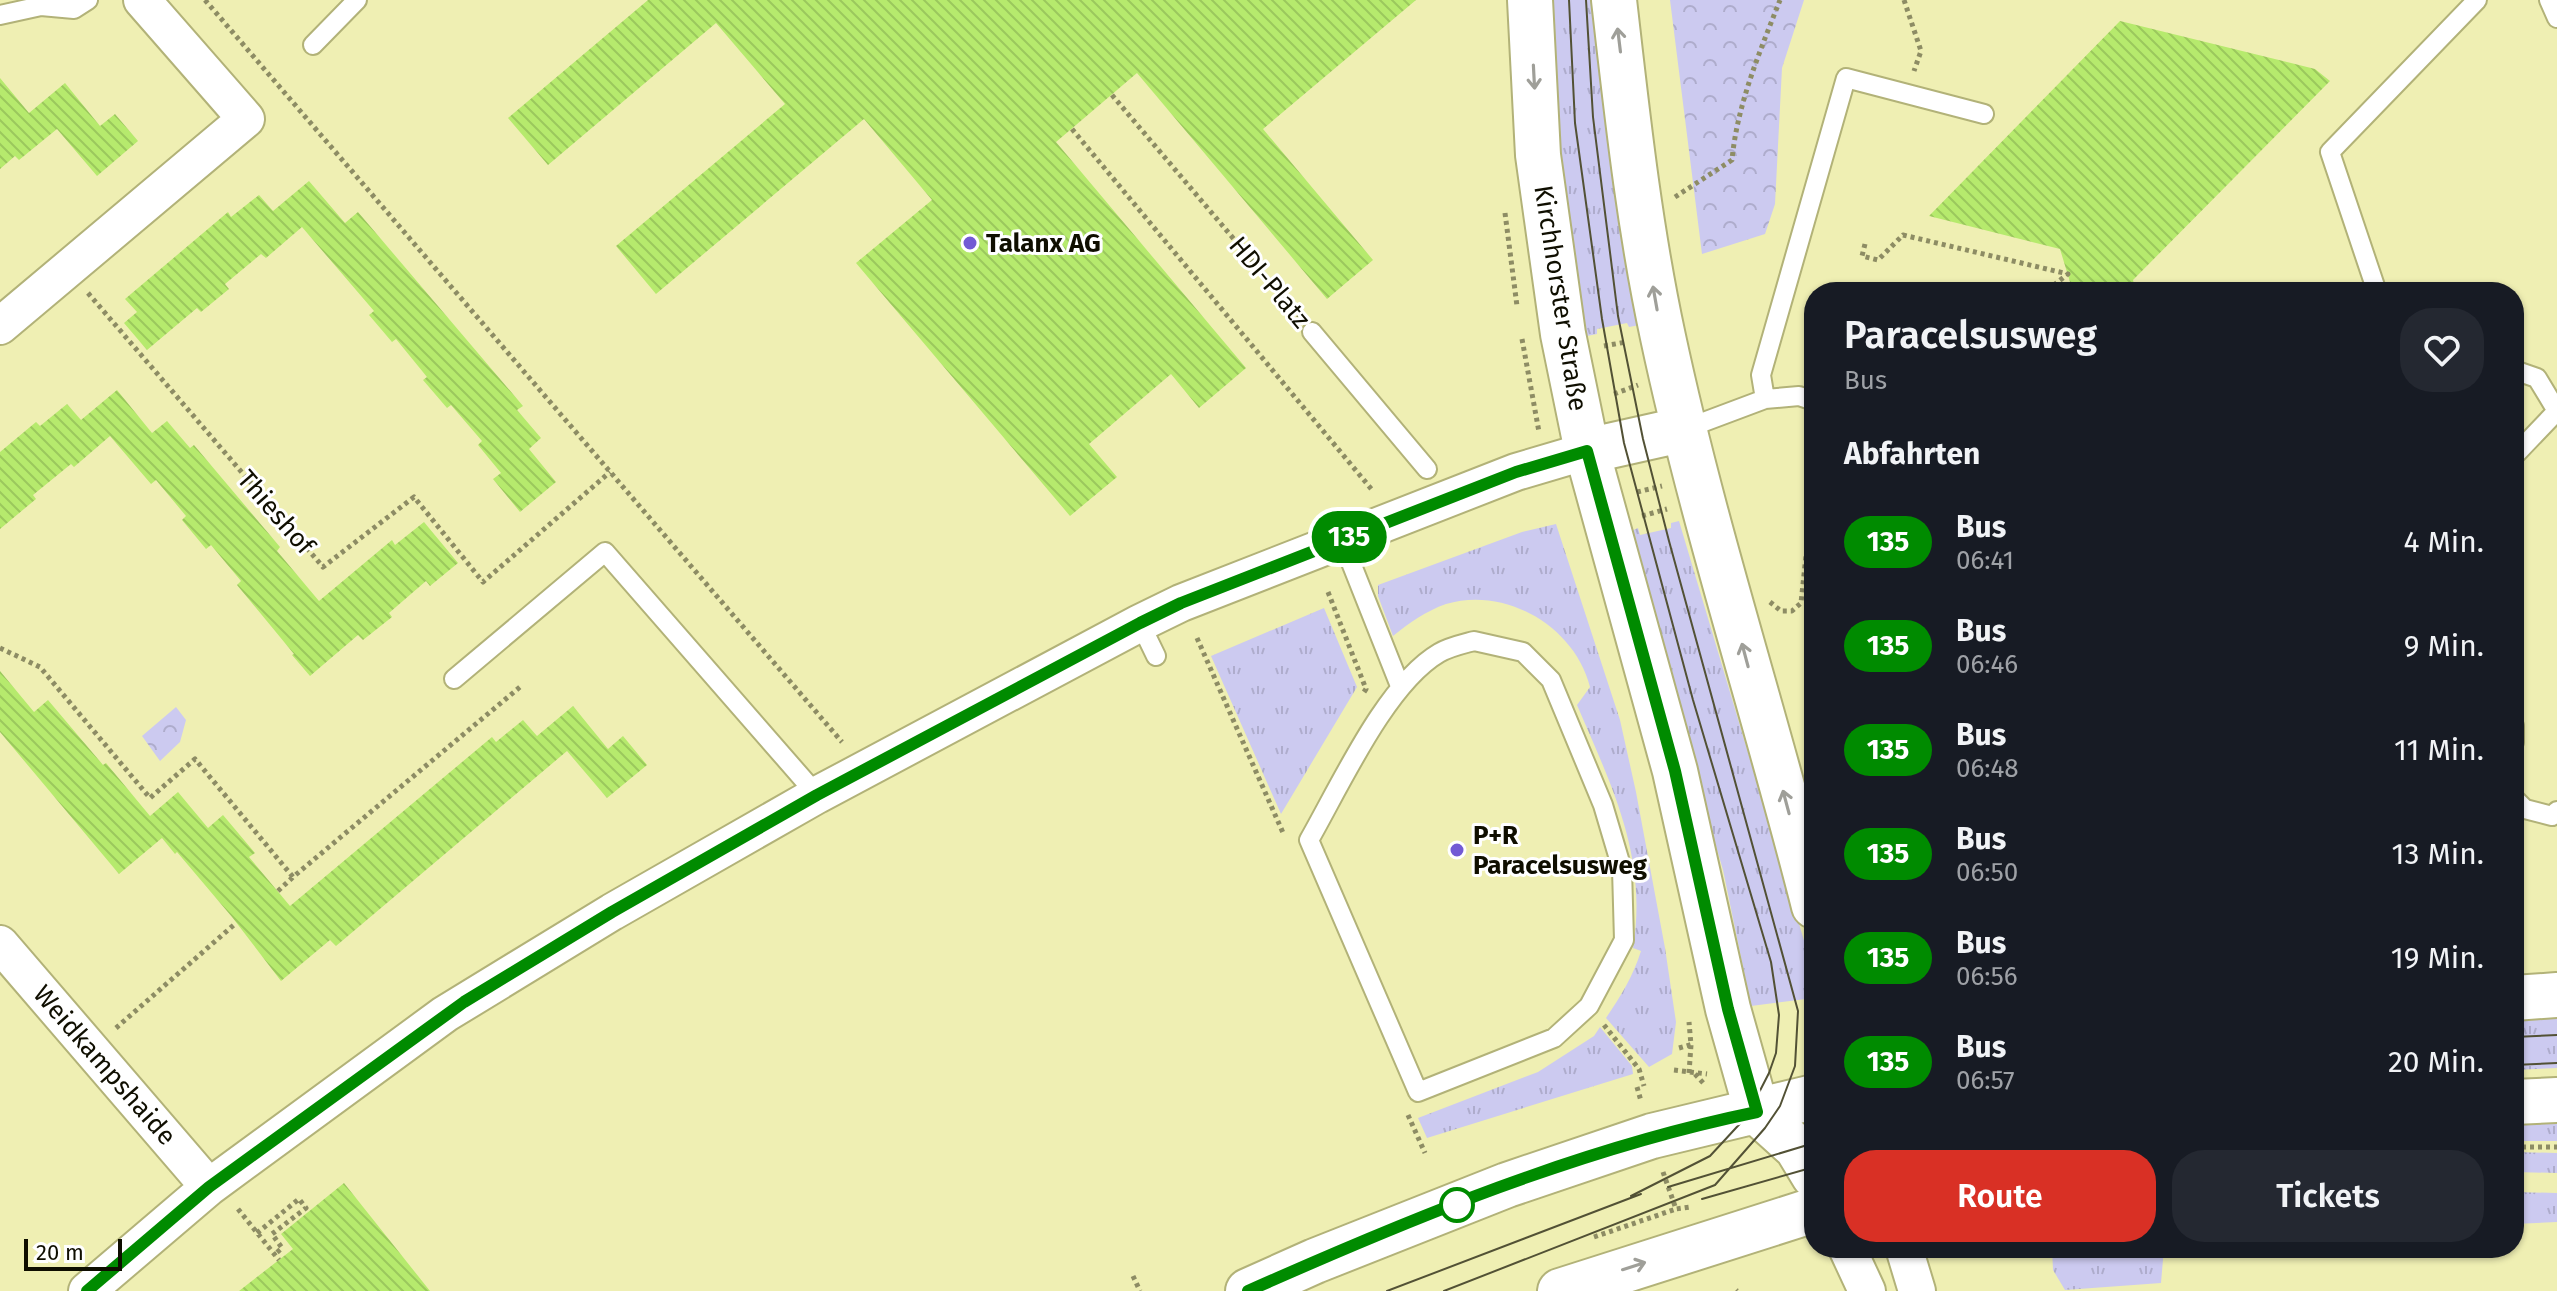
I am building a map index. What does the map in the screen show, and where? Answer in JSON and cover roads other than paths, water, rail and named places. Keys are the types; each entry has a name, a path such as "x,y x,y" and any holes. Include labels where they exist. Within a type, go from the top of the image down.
{"main road":[{"name":"Kirchhorster Straße","path":"1530,0 1538,155 1563,334 1587,451 1675,771 1728,1009 1757,1112"},
{"path":"1614,0 1639,207 1662,335 1700,490 1804,864"},
{"path":"1587,451 1685,429"},
{"path":"2524,997 2557,995"},
{"path":"1248,1291 1507,1185 1652,1136 1804,1100"},
{"path":"2524,1102 2557,1100"},
{"path":"1757,1112 1797,1148 1804,1160"},
{"path":"1560,1291 1804,1213"}],"street":[{"path":"0,326 246,119 142,0"},
{"path":"104,1285 209,1187 445,1014 612,912 817,795 1181,603 1516,472 1587,451"},
{"name":"Weidkampshaide","path":"0,944 209,1187"},
{"path":"1852,1258 1867,1291"},
{"path":"1907,1258 1917,1291"}],"lane":[{"path":"0,15 41,6 74,9 88,0"},
{"path":"313,45 357,0"},
{"path":"2374,282 2330,152 2477,0"},
{"path":"2549,0 2557,18"},
{"path":"1765,399 1761,375 1846,78 1984,114"},
{"name":"HDI-Platz","path":"1312,332 1427,469"},
{"path":"2524,373 2537,378 2557,411 2524,446"},
{"path":"1685,429 1765,399 1804,398"},
{"path":"1342,540 1400,686"},
{"path":"454,679 605,552 817,795"},
{"path":"1140,623 1156,656"},
{"path":"1474,641 1523,652 1551,680 1603,805 1622,869 1624,940 1589,1006 1554,1038 1418,1092 1309,840 1400,686 1440,653 1474,641"},
{"path":"2524,810 2552,816 2557,811"}],"tram line":[{"path":"1569,0 1575,123 1602,319 1624,443 1693,700 1771,962 1779,1015 1776,1053 1747,1116 1710,1156 1631,1196"},
{"path":"1444,1291 1715,1185 1780,1106 1795,1066 1798,1011 1669,541 1643,439 1618,316 1593,117 1586,0"},
{"path":"2524,1037 2557,1035"},
{"path":"2524,1065 2557,1063"},
{"path":"1668,1187 1804,1146"},
{"path":"1702,1199 1804,1170"},
{"path":"1387,1291 1641,1194"}],"place":[{"name":"Talanx AG","path":"970,243"},
{"name":"P+R Paracelsusweg","path":"1457,850"}]}
